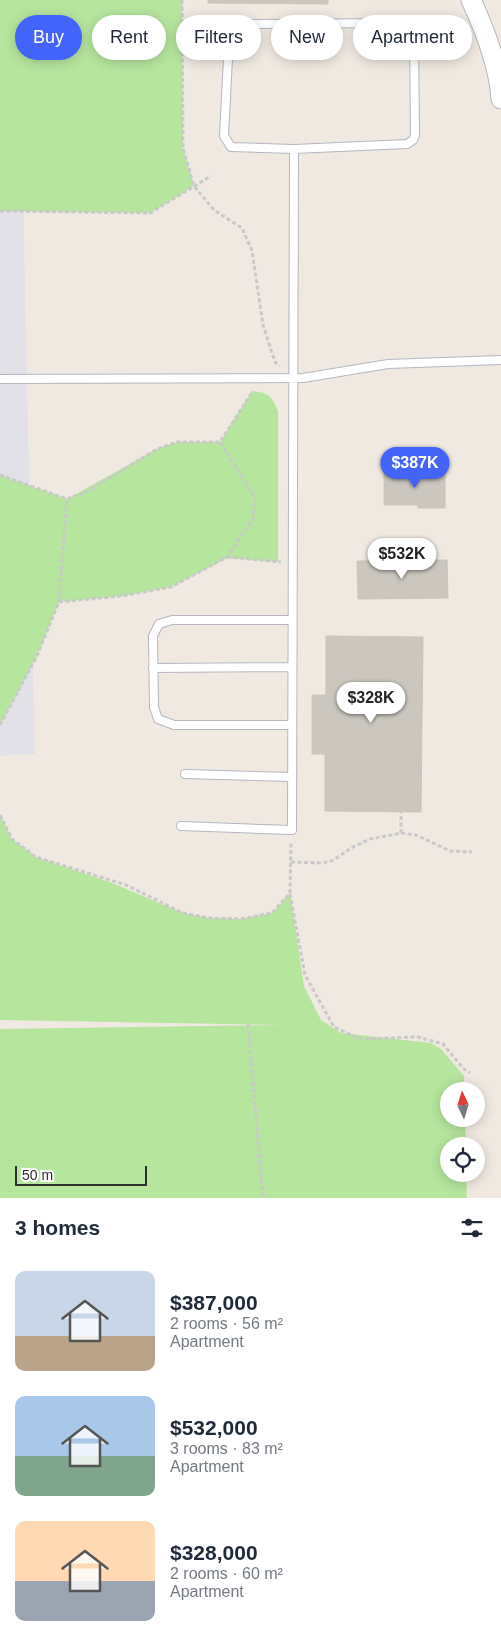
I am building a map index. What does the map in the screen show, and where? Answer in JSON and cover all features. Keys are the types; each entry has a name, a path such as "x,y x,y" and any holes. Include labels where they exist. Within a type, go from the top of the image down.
{"street":[{"path":"471,0 491,50 501,99"}],"lane":[{"path":"402,23 410,26 414,34 415,135 413,140 407,144 294,149 231,147 224,136 229,39 232,28 240,24 402,23"},
{"path":"181,826 292,830 294,149"},
{"path":"0,378 303,378 388,364 501,360"},
{"path":"292,620 172,620 159,624 153,636 154,707 158,719 174,725 292,725"},
{"path":"153,668 292,667"},
{"path":"185,774 292,776"}],"path":[{"path":"182,0 183,148 194,186 214,210 242,228 252,251 263,325 275,362 293,378"},
{"path":"0,211 150,213 211,176"},
{"path":"220,442 261,378"},
{"path":"0,475 67,499 88,491 157,449 177,442 220,442"},
{"path":"59,602 122,596 171,587 227,558 253,519 255,498 220,442"},
{"path":"0,725 37,656 59,602 67,499"},
{"path":"227,558 292,563"},
{"path":"400,833 401,812"},
{"path":"0,815 12,839 36,857 126,885 183,913 209,918 249,917 272,913 290,893"},
{"path":"292,830 290,893 305,975 334,1027 360,1039 418,1037 443,1044 463,1068 470,1072"},
{"path":"291,862 323,863 334,860 370,838 400,833 416,835 450,851 472,852"},
{"path":"248,1024 263,1198"}],"shaded area":[{"path":"0,174 23,191 35,754 0,756"}],"green space":[{"path":"0,0 182,0 182,15 176,15 176,60 182,60 183,148 194,186 150,213 0,211"},
{"path":"252,391 269,396 278,411 278,562 227,558 171,587 122,596 59,602 37,656 0,725 0,475 67,499 157,449 177,442 220,442"},
{"path":"0,815 12,839 36,857 112,883 183,913 209,918 241,919 272,913 290,893 304,986 321,1020 341,1033 431,1043 441,1049 464,1076 464,1082 440,1082 440,1128 465,1128 466,1137 440,1137 440,1182 466,1182 467,1198 0,1198 0,1029 282,1025 0,1020"}],"building":[{"path":"208,0 328,0 328,4 208,3"},
{"path":"445,471 445,508 418,508 418,505 384,505 384,472"},
{"path":"447,560 448,598 358,599 357,561"},
{"path":"326,636 423,637 421,812 325,811 325,754 312,754 312,695 326,695"}]}
